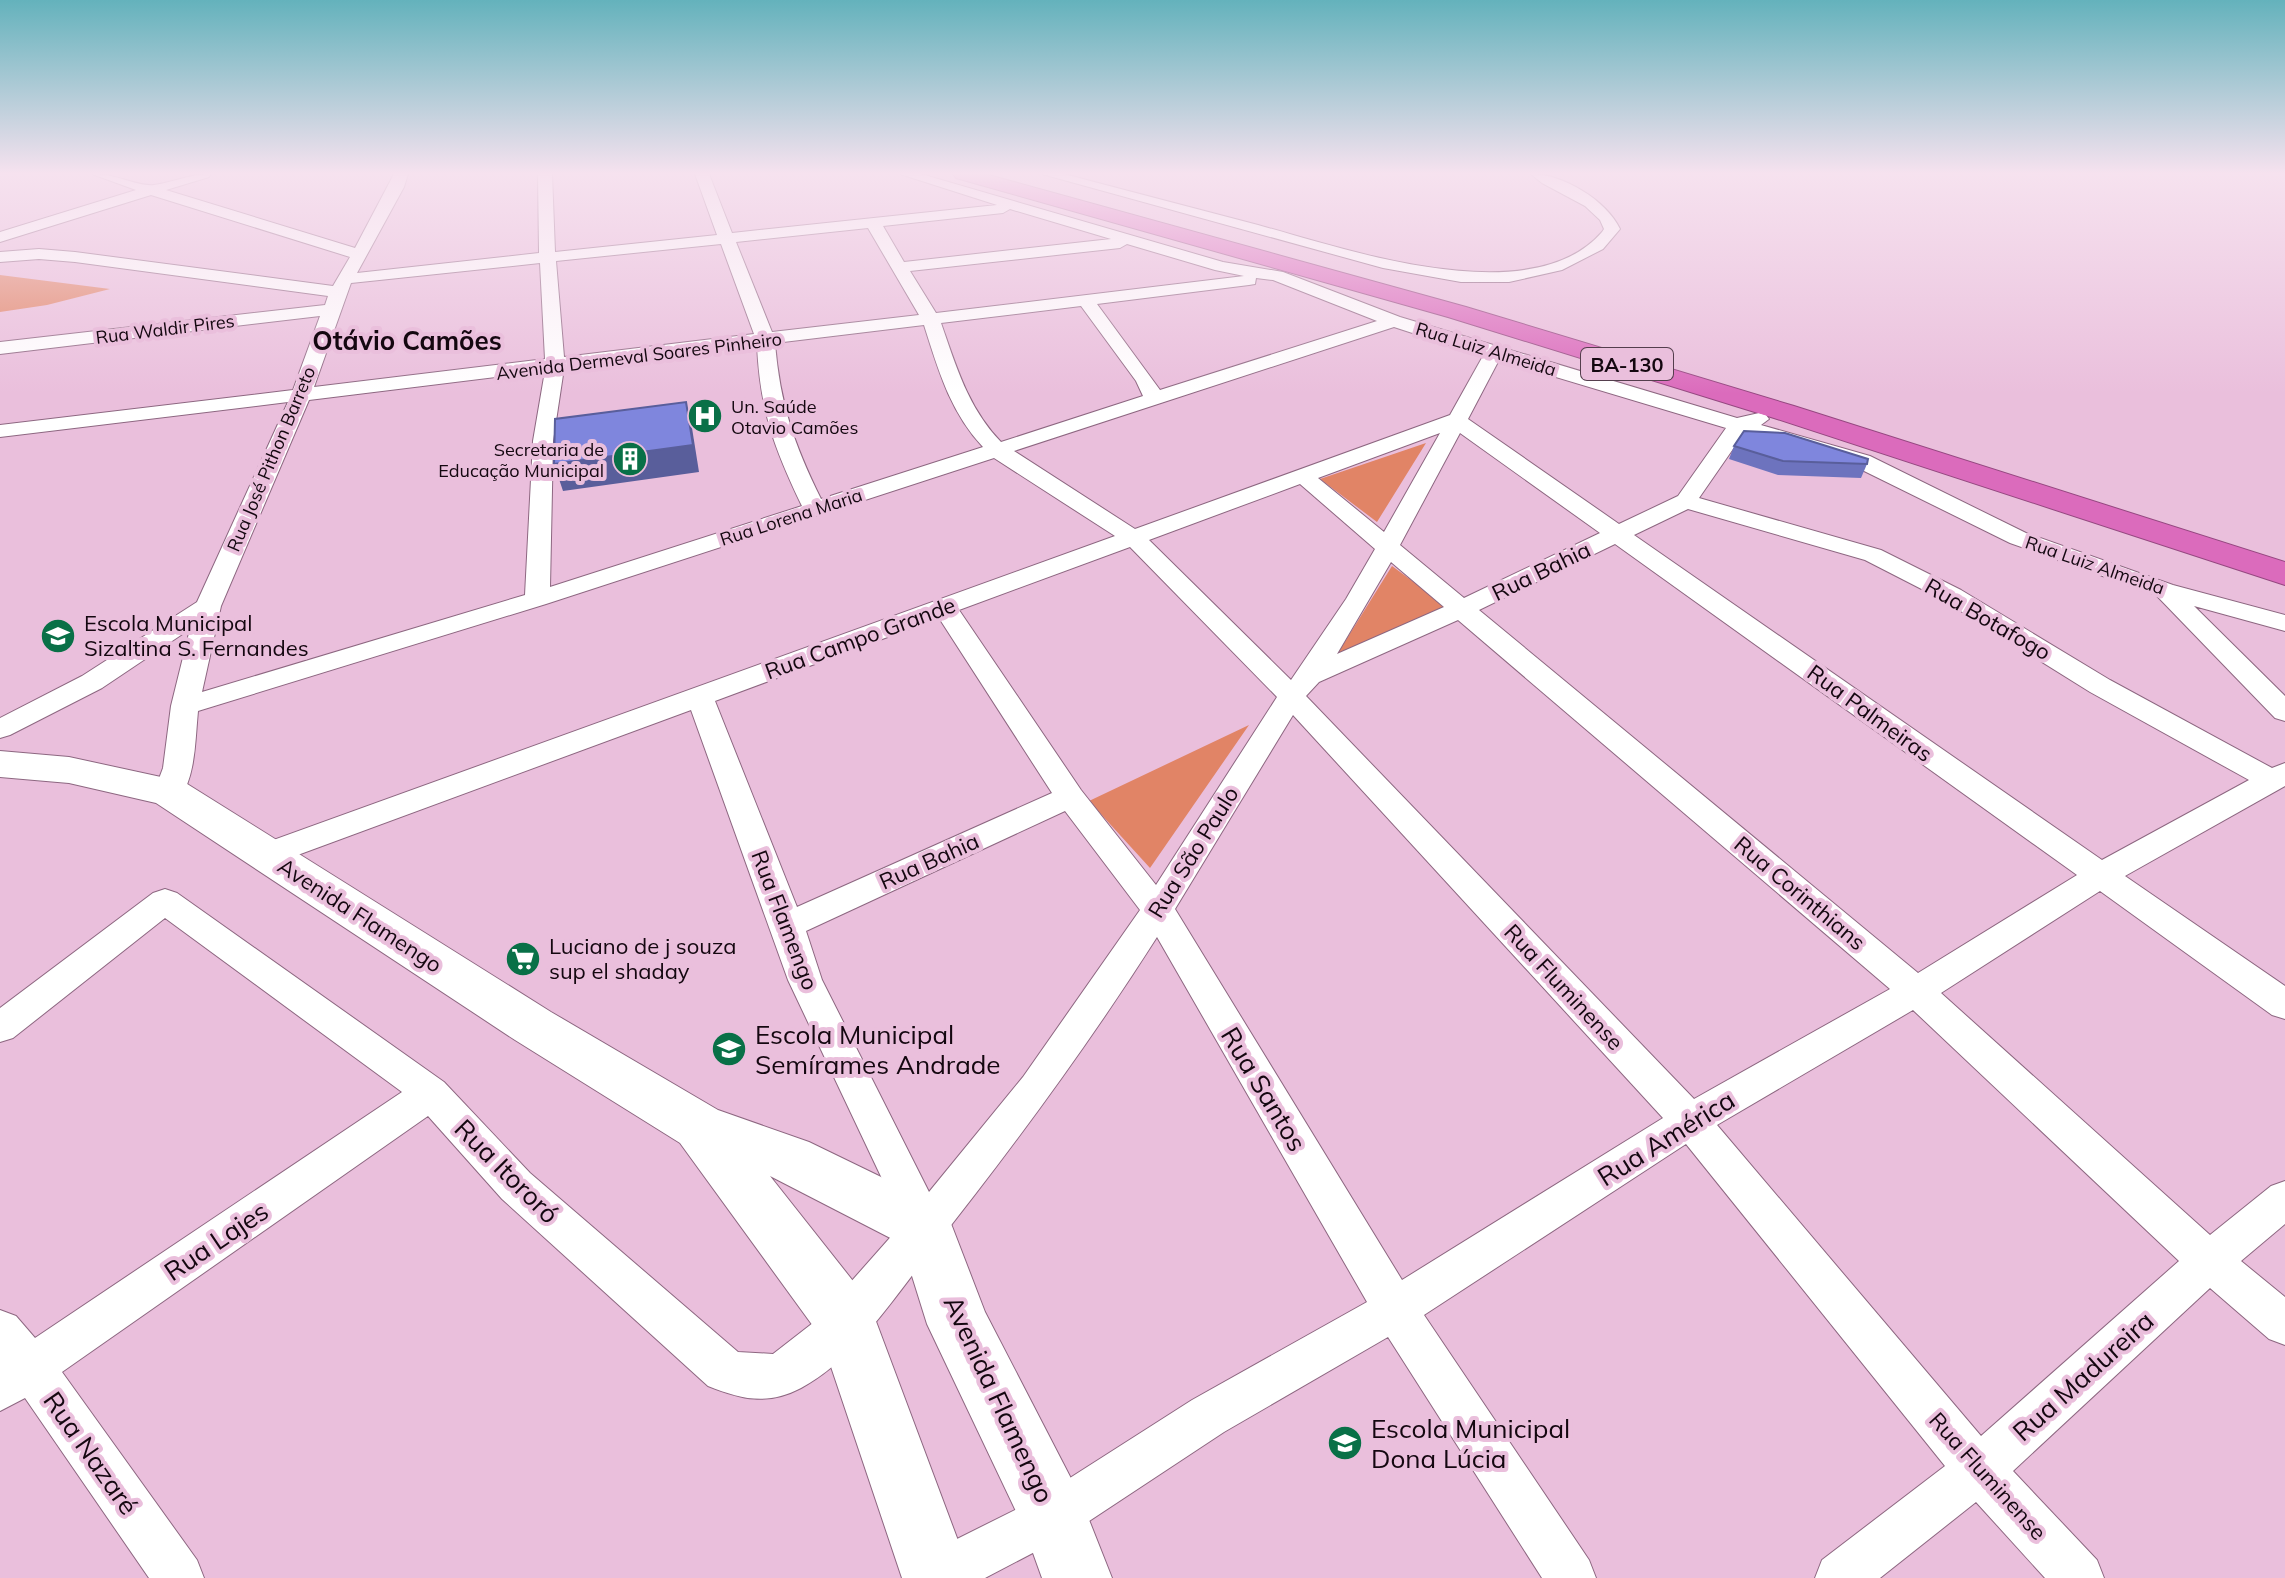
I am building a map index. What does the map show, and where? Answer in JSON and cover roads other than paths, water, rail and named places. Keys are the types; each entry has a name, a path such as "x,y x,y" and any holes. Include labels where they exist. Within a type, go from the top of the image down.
{"highway":[{"name":"BA-130","path":"1233,248 1784,412 2285,574"}],"street":[{"path":"8,248 337,293 547,258 640,248"},
{"path":"336,248 357,254"},
{"name":"Rua José Pithon Barreto","path":"169,792 178,768 185,706 208,606 301,396 337,293 361,248"},
{"path":"537,599 543,441 555,366 547,248"},
{"path":"730,248 766,341 769,390 788,454 815,510"},
{"name":"Rua Fluminense","path":"888,248 932,321 964,409 997,450 1134,538 1300,687 1690,1121 1979,1470 2079,1578"},
{"path":"900,267 1077,248"},
{"name":"Rua Luiz Almeida","path":"1159,248 1221,267 1277,276 1394,321 1494,353 1862,461 2018,538 2164,590 2285,623"},
{"path":"1328,248 1389,265 1438,274 1504,279 1533,275 1566,263 1593,248"},
{"path":"0,257 39,254"},
{"path":"1277,276 1325,273"},
{"name":"Avenida Dermeval Soares Pinheiro","path":"0,431 932,321 1277,276"},
{"name":"Rua Waldir Pires","path":"0,348 337,293"},
{"path":"1087,302 1145,380 1154,398"},
{"name":"Rua Lorena Maria","path":"185,706 537,599 1394,321"},
{"name":"Rua São Paulo","path":"846,1321 996,1141 1089,1013 1158,910 1300,687 1349,616 1494,353"},
{"path":"1740,423 1784,412"},
{"name":"Rua Campo Grande","path":"265,855 1455,420"},
{"name":"Rua Palmeiras","path":"1455,420 2285,1005"},
{"name":"Rua Bahia","path":"1300,687 1686,501 1740,423"},
{"name":"Rua Corinthians","path":"1302,475 1916,991 2209,1261 2285,1324"},
{"name":"Rua Botafogo","path":"1686,501 1873,555 1952,595 2100,686 2278,776"},
{"path":"2164,590 2285,712"},
{"path":"0,729 92,682 208,606"},
{"name":"Rua Santos","path":"945,608 1070,797 1158,910 1395,1309 1571,1578"},
{"name":"Rua Flamengo","path":"699,695 805,980 925,1227"},
{"name":"Avenida Flamengo","path":"0,764 69,770 169,792 533,1026 699,1127 789,1159 925,1227 958,1324 1054,1516 1077,1578"},
{"name":"Rua América","path":"935,1577 1054,1516 1208,1416 1395,1309 1690,1121 1916,991 2099,876 2278,776"},
{"name":"Rua Bahia","path":"787,925 1070,797"},
{"name":"Rua Itororó","path":"0,1028 165,901 431,1093 516,1186 724,1370 764,1379 784,1372 846,1321"},
{"name":"Rua Lajes","path":"16,1377 431,1093"},
{"name":"Avenida Flamengo","path":"699,1127 846,1321 935,1577"},
{"name":"Rua Madureira","path":"1840,1578 1979,1470 2209,1261 2285,1199"},
{"name":"Rua Nazaré","path":"0,1331 16,1377 179,1578"}],"place":[{"name":"Un. Saúde Otavio Camões","path":"705,416"},
{"name":"Secretaria de Educação Municipal","path":"630,459"},
{"name":"Escola Municipal Sizaltina S. Fernandes","path":"58,636"},
{"name":"Luciano de j souza sup el shaday","path":"523,959"},
{"name":"Escola Municipal Semírames Andrade","path":"729,1049"},
{"name":"Escola Municipal Dona Lúcia","path":"1345,1443"}],"district":[{"name":"Otávio Camões","path":"407,340"}]}
